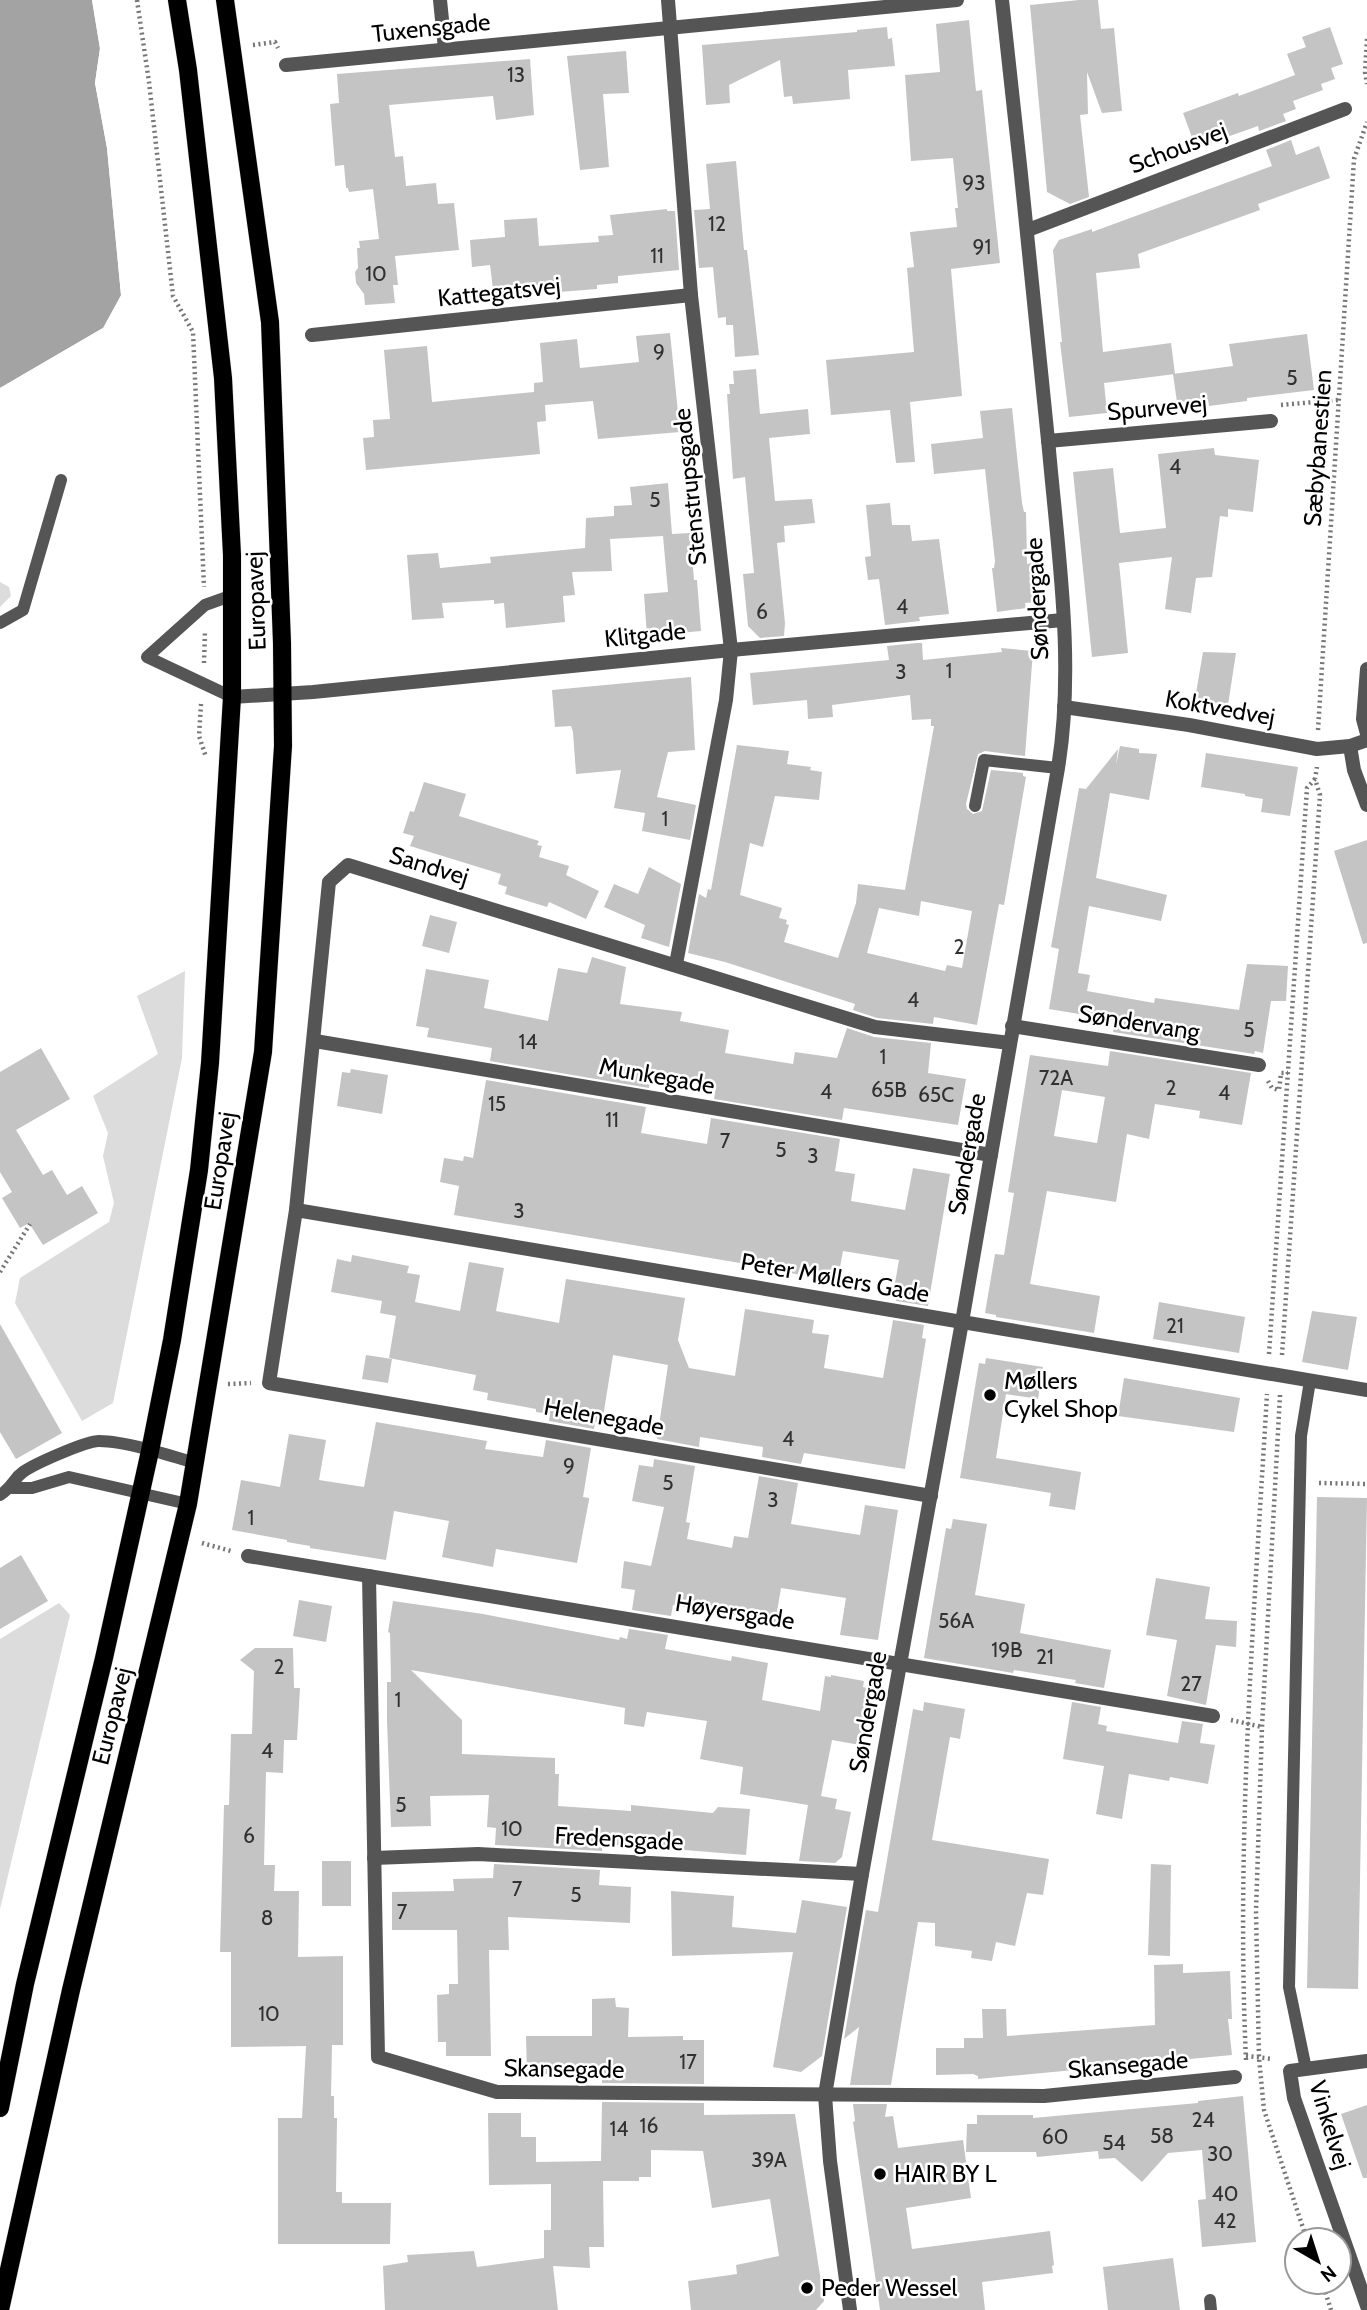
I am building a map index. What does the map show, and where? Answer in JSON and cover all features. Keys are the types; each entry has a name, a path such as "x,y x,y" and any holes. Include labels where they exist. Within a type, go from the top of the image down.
{"main road":[{"name":"Europavej","path":"0,2108 25,1984 150,1451 172,1340 211,1063 232,697 233,595 223,378 188,71 177,0"},
{"name":"Europavej","path":"0,2310 74,1977 188,1504 263,1052 283,746 270,322 225,0"}],"street":[{"path":"440,0 444,49"},
{"name":"Stenstrupsgade","path":"668,0 691,295 732,650 726,699 676,964"},
{"name":"Tuxensgade","path":"286,65 957,0"},
{"name":"Søndergade","path":"850,2310 830,2161 825,2095 1058,768 1064,707 1063,620 1048,440 1002,0"},
{"name":"Schousvej","path":"1028,230 1345,109"},
{"name":"Kattegatsvej","path":"312,335 691,295"},
{"name":"Spurvevej","path":"1048,440 1271,421"},
{"name":"Klitgade","path":"232,697 1063,620"},
{"path":"1367,669 1363,719 1367,734"},
{"name":"Koktvedvej","path":"1064,707 1189,725 1317,749 1350,746 1367,740"},
{"path":"1350,746 1354,771 1367,805"},
{"name":"Sandvej","path":"269,1383 296,1210 329,881 348,865 875,1027 1010,1043"},
{"name":"Søndervang","path":"1012,1026 1259,1065"},
{"name":"Munkegade","path":"315,1041 990,1155"},
{"name":"Peter Møllers Gade","path":"296,1210 1367,1390"},
{"name":"Helenegade","path":"269,1383 930,1496"},
{"name":"Høyersgade","path":"248,1556 1213,1716"},
{"name":"Skansegade","path":"369,1576 378,2057 497,2092 1044,2096 1234,2077"},
{"name":"Fredensgade","path":"374,1858 478,1854 862,1874"},
{"name":"Vinkelvej","path":"1367,2061 1290,2071 1294,2098 1367,2306"}],"lane":[{"path":"0,623 23,610 61,480"},
{"path":"232,697 147,657 205,605 233,595"},
{"path":"975,806 984,760 1058,768"},
{"path":"1307,2069 1289,1987 1301,1436 1310,1381"},
{"path":"0,1495 12,1488 21,1473 65,1452 97,1441 195,1463"},
{"path":"12,1488 32,1488 69,1476 188,1504"}],"path":[{"path":"137,0 173,296 193,332 205,605 199,736 203,752"},
{"path":"1367,39 1367,84"},
{"path":"233,48 275,42 286,65"},
{"name":"Sæbybanestien","path":"1246,2066 1243,1897 1249,1724 1268,1374 1307,788 1315,779 1354,159 1367,122"},
{"path":"1271,421 1282,403 1339,400"},
{"path":"0,1272 30,1224"},
{"path":"209,1384 269,1383"},
{"path":"1301,1482 1367,1484"},
{"path":"1213,1716 1262,1727"},
{"path":"1246,2056 1274,2059"},
{"path":"1259,2058 1264,2110 1302,2226"},
{"path":"1259,2073 1273,2074"}],"shaded area":[{"path":"0,0 92,0 100,49 95,83 107,148 121,295 103,328 0,388"},
{"path":"0,582 9,587 11,596 0,607"},
{"path":"185,971 182,1058 113,1403 82,1421 15,1303 20,1278 109,1222 114,1203 103,1156 108,1133 93,1096 158,1054 137,996"},
{"path":"59,1603 70,1615 0,1909 0,1639"}],"pier":[{"path":"92,0 96,0 104,48 98,83 111,147 124,296 121,295 107,148 95,83 100,48"},
{"path":"103,328 105,331 0,391 0,388"}],"building":[{"path":"1098,0 1101,29 1114,28 1122,111 1102,113 1087,72 1088,114 1080,115 1089,197 1070,204 1047,192 1030,5"},
{"path":"969,20 976,91 982,90 1000,263 951,269 962,396 910,402 915,462 896,463 890,410 831,415 826,360 914,352 907,268 914,267 910,232 957,227 955,208 958,208 953,158 911,161 905,75 940,72 936,24"},
{"path":"887,27 888,39 892,38 895,66 848,70 850,99 793,104 792,96 784,97 780,60 729,85 730,103 706,105 702,45"},
{"path":"1330,27 1343,64 1331,68 1335,79 1321,84 1323,90 1293,101 1296,109 1283,114 1286,121 1259,131 1258,126 1196,148 1183,113 1295,75 1287,54 1306,47 1302,37"},
{"path":"626,51 629,93 603,94 609,167 580,170 567,56"},
{"path":"530,59 534,115 496,120 493,96 389,105 395,157 403,156 406,186 436,183 438,204 454,203 459,250 395,256 398,285 393,285 395,303 365,305 364,294 356,283 355,272 358,268 359,241 379,239 373,189 349,192 346,188 344,165 335,166 330,104 339,103 337,74"},
{"path":"1291,140 1296,155 1319,146 1330,178 1258,204 1260,210 1138,254 1140,268 1096,273 1103,352 1171,343 1175,374 1104,383 1107,413 1069,417 1053,250 1059,240 1092,229 1092,232 1272,166 1266,150"},
{"path":"736,161 744,250 747,250 759,355 735,357 733,325 726,325 726,317 718,318 713,267 699,268 694,210 710,209 706,164"},
{"path":"667,209 675,211 679,270 618,276 618,283 597,285 597,289 494,297 490,265 472,267 470,240 505,237 504,220 537,218 539,246 599,242 598,236 613,235 610,215"},
{"path":"670,333 680,432 598,439 593,401 545,405 546,421 537,422 540,454 366,470 363,438 374,437 373,420 390,419 384,350 427,346 432,402 534,392 534,383 543,382 540,343 577,339 580,368 639,362 636,336"},
{"path":"1307,334 1314,390 1247,398 1247,401 1209,406 1208,399 1177,402 1173,374 1233,366 1229,344"},
{"path":"756,369 760,414 808,409 810,434 769,438 775,501 812,499 815,523 784,526 785,542 777,543 784,636 760,638 748,626 743,574 754,573 745,477 733,479 727,394 730,394 729,384 734,384 733,371"},
{"path":"1012,408 1022,503 1026,512 1027,564 1032,563 1037,602 1025,603 1026,608 997,612 992,568 995,561 985,469 934,474 931,444 983,438 980,411"},
{"path":"1214,448 1215,455 1259,460 1253,512 1228,509 1228,517 1220,516 1212,577 1196,578 1191,613 1165,609 1172,557 1119,563 1128,653 1092,657 1073,472 1113,468 1120,533 1166,528 1158,454"},
{"path":"668,483 672,534 690,533 701,631 647,636 644,594 668,592 663,536 610,539 612,571 572,572 575,595 563,596 565,622 506,628 504,603 494,604 494,600 442,603 444,618 412,620 407,555 438,553 440,568 491,563 490,557 585,548 586,518 614,516 614,506 632,505 630,487"},
{"path":"890,503 892,525 910,525 912,541 939,539 949,614 919,617 920,621 885,625 879,579 868,580 865,557 871,556 866,505"},
{"path":"922,643 923,660 1002,652 1001,648 1033,651 1025,756 985,751 978,754 966,804 973,814 982,811 991,770 1023,773 1026,777 1004,905 999,904 977,1025 934,1017 933,1024 877,1018 853,1010 855,1004 725,962 688,953 699,894 706,898 708,889 711,890 737,745 789,751 787,764 811,767 810,770 822,772 819,800 775,796 763,847 750,843 740,895 782,908 779,918 787,920 786,924 789,925 784,942 838,958 856,903 858,884 905,890 934,726 931,726 931,719 912,720 910,695 832,705 833,717 808,719 807,700 753,705 750,673 889,660 887,646","holes":["921,901 972,911 962,968 947,965 945,971 867,953 879,908 919,916"]},
{"path":"1203,652 1236,653 1228,705 1195,699"},
{"path":"691,677 695,750 668,752 657,797 696,805 690,840 642,831 645,813 614,808 621,770 576,774 573,732 571,726 555,727 552,690"},
{"path":"1120,746 1139,749 1139,753 1157,754 1149,800 1110,793 1096,878 1167,895 1161,921 1089,906 1078,973 1090,975 1087,991 1154,1003 1155,998 1239,1010 1247,964 1288,966 1286,1001 1271,1001 1263,1053 1255,1051 1254,1054 1113,1032 1115,1020 1049,1009 1059,949 1051,947 1079,788 1086,789 1118,749 1116,765"},
{"path":"1206,753 1298,767 1290,816 1261,812 1263,799 1201,787"},
{"path":"424,782 466,794 459,816 539,841 537,845 542,846 539,857 569,866 566,875 599,891 586,919 549,902 547,907 505,894 507,887 498,884 501,874 410,846 414,836 403,833 410,811 414,812"},
{"path":"1367,840 1367,943 1363,944 1334,851"},
{"path":"649,867 681,884 669,947 641,938 645,925 604,907 614,884 638,894"},
{"path":"430,915 457,922 449,953 422,946"},
{"path":"592,957 626,967 620,1004 682,1012 680,1021 729,1030 725,1053 793,1064 795,1052 837,1058 847,1028 874,1037 931,1043 928,1073 966,1079 958,1125 844,1108 842,1120 714,1099 716,1087 707,1085 651,1076 649,1088 490,1061 492,1048 427,1037 429,1028 416,1026 426,969 489,980 484,1008 548,1021 558,968 587,973"},
{"path":"41,1048 70,1099 16,1130 43,1175 52,1170 67,1195 82,1186 98,1213 43,1245 29,1223 20,1228 2,1198 12,1192 0,1172 0,1072"},
{"path":"1110,1051 1251,1073 1242,1125 1199,1118 1200,1111 1155,1104 1149,1139 1127,1134 1116,1202 1047,1191 1030,1284 1100,1296 1094,1333 985,1313 995,1254 1004,1255 1014,1193 1008,1192 1030,1055 1108,1066","holes":["1062,1090 1105,1097 1097,1143 1054,1136"]},
{"path":"351,1069 388,1075 382,1114 337,1106 342,1072 350,1073"},
{"path":"486,1080 646,1107 641,1133 707,1144 711,1118 840,1139 835,1171 855,1174 851,1201 905,1210 913,1168 950,1174 928,1306 896,1301 897,1296 893,1295 899,1260 843,1251 840,1267 836,1266 834,1281 454,1215 459,1186 440,1182 444,1158 463,1161 464,1156 473,1158"},
{"path":"352,1255 409,1266 407,1273 420,1275 415,1302 460,1311 469,1262 504,1268 496,1311 559,1323 566,1279 685,1298 678,1340 689,1368 735,1376 745,1309 814,1320 812,1333 829,1335 824,1368 883,1378 893,1320 924,1325 922,1338 926,1339 905,1469 804,1453 801,1464 762,1457 763,1447 700,1437 699,1447 657,1439 668,1365 613,1355 602,1423 595,1422 594,1429 549,1421 550,1414 536,1412 536,1409 487,1400 488,1393 473,1390 476,1375 389,1358 396,1316 380,1313 382,1301 331,1292 337,1259 351,1262"},
{"path":"1159,1302 1245,1317 1239,1353 1153,1339"},
{"path":"1312,1311 1357,1317 1348,1370 1302,1362"},
{"path":"0,1324 62,1433 16,1459 0,1432"},
{"path":"366,1355 392,1359 388,1383 362,1379"},
{"path":"986,1358 1043,1367 1038,1399 1006,1394 996,1458 1081,1472 1075,1510 1049,1506 1051,1493 960,1478 979,1363 985,1364"},
{"path":"1124,1378 1240,1398 1234,1432 1118,1416"},
{"path":"376,1422 487,1441 485,1449 543,1457 546,1440 591,1448 583,1497 589,1500 577,1563 496,1549 493,1567 442,1557 449,1521 394,1511 386,1560 310,1548 287,1540 232,1530 241,1480 280,1487 289,1434 326,1440 319,1480 364,1487"},
{"path":"654,1459 695,1466 686,1522 690,1523 687,1539 732,1548 734,1536 748,1538 759,1476 798,1483 791,1524 860,1535 865,1505 898,1510 878,1640 840,1635 846,1598 781,1588 775,1624 673,1605 671,1616 632,1610 635,1590 621,1588 624,1561 651,1566 664,1507 632,1501 639,1465 653,1467"},
{"path":"1317,1497 1367,1498 1358,1989 1307,1988"},
{"path":"953,1519 987,1524 975,1595 1025,1604 1020,1633 1111,1650 1104,1688 1075,1683 1076,1680 924,1658 946,1528 951,1529"},
{"path":"21,1555 48,1601 0,1629 0,1568"},
{"path":"1156,1578 1210,1587 1205,1619 1237,1621 1236,1647 1216,1645 1206,1705 1167,1696 1177,1640 1146,1635"},
{"path":"299,1600 332,1606 326,1642 293,1636"},
{"path":"393,1601 483,1614 619,1640 620,1637 627,1639 629,1629 668,1635 665,1649 731,1661 732,1656 768,1663 762,1700 820,1711 825,1676 864,1681 863,1687 871,1689 860,1745 832,1740 821,1796 837,1799 835,1809 851,1812 842,1857 835,1863 799,1861 808,1805 740,1794 743,1767 700,1759 707,1721 647,1712 644,1727 624,1724 625,1708 411,1670 462,1720 462,1754 555,1758 555,1774 559,1774 558,1806 631,1811 631,1805 713,1813 718,1807 750,1809 746,1855 672,1849 672,1845 602,1844 602,1851 495,1845 496,1828 487,1827 489,1795 430,1796 431,1826 391,1827 387,1682 391,1682 388,1632"},
{"path":"255,1648 293,1648 294,1688 300,1688 297,1740 284,1740 283,1773 266,1772 264,1865 275,1865 274,1891 299,1891 298,1957 343,1956 343,2045 332,2045 331,2096 334,2096 334,2118 337,2118 336,2192 342,2192 342,2203 391,2203 390,2244 278,2244 278,2118 302,2118 306,2046 231,2047 231,1952 220,1952 224,1805 229,1805 231,1734 252,1734 254,1671 240,1660"},
{"path":"924,1702 965,1709 960,1739 950,1737 932,1840 1049,1859 1043,1895 1027,1893 1015,1946 996,1942 992,1961 971,1958 972,1951 935,1946 935,1923 918,1922 891,2085 850,2085 859,2027 844,2039 866,1910 878,1912 913,1709 923,1711"},
{"path":"1072,1702 1101,1707 1098,1724 1107,1726 1106,1731 1178,1743 1182,1721 1203,1724 1200,1743 1215,1745 1208,1784 1170,1777 1169,1781 1129,1774 1122,1819 1096,1814 1104,1766 1063,1759"},
{"path":"322,1861 351,1861 351,1906 322,1906"},
{"path":"494,1864 600,1870 599,1885 631,1887 630,1923 508,1917 509,1950 489,1950 491,2056 446,2056 446,2042 438,2042 437,1995 449,1994 449,1984 458,1984 457,1930 392,1930 392,1892 454,1891 453,1879 493,1878"},
{"path":"1151,1864 1171,1865 1170,1956 1148,1955"},
{"path":"671,1891 734,1896 732,1927 796,1933 802,1900 847,1907 822,2056 801,2072 773,2067 793,1952 672,1956"},
{"path":"1183,1964 1183,1973 1230,1971 1232,2019 1228,2019 1232,2055 978,2079 978,2076 973,2074 936,2075 936,2048 964,2048 964,2038 983,2038 982,2009 1006,2009 1007,2036 1155,2025 1154,1965"},
{"path":"615,1998 616,2007 629,2008 628,2037 683,2036 683,2040 704,2040 704,2084 602,2083 602,2074 527,2074 526,2036 592,2036 592,1999"},
{"path":"1243,2096 1256,2242 1202,2247 1198,2200 1206,2199 1202,2150 1168,2153 1142,2182 1115,2158 1099,2159 1098,2151 1037,2157 1036,2152 966,2152 967,2124 977,2124 977,2115 1033,2115 1033,2118 1198,2103"},
{"path":"602,2102 704,2103 704,2115 795,2114 824,2301 816,2310 691,2310 688,2281 737,2274 736,2265 779,2256 770,2199 712,2208 703,2151 651,2150 651,2177 639,2177 639,2181 603,2181 604,2247 589,2247 590,2268 553,2266 558,2310 385,2310 383,2266 408,2262 407,2255 474,2251 477,2267 544,2258 544,2230 551,2230 551,2184 489,2185 488,2113 521,2113 521,2137 536,2137 536,2162 601,2161"},
{"path":"853,2104 887,2104 885,2117 893,2116 898,2148 963,2140 971,2198 906,2208 912,2249 1050,2231 1053,2273 982,2282 985,2310 880,2310 853,2122"},
{"path":"1367,2105 1367,2178 1363,2178 1341,2114"},
{"path":"1173,2258 1180,2310 1108,2310 1103,2267"}],"place":[{"name":"Møllers Cykel Shop","path":"990,1395"},
{"name":"HAIR BY L","path":"880,2174"},
{"name":"Peder Wessel","path":"807,2288"}]}
